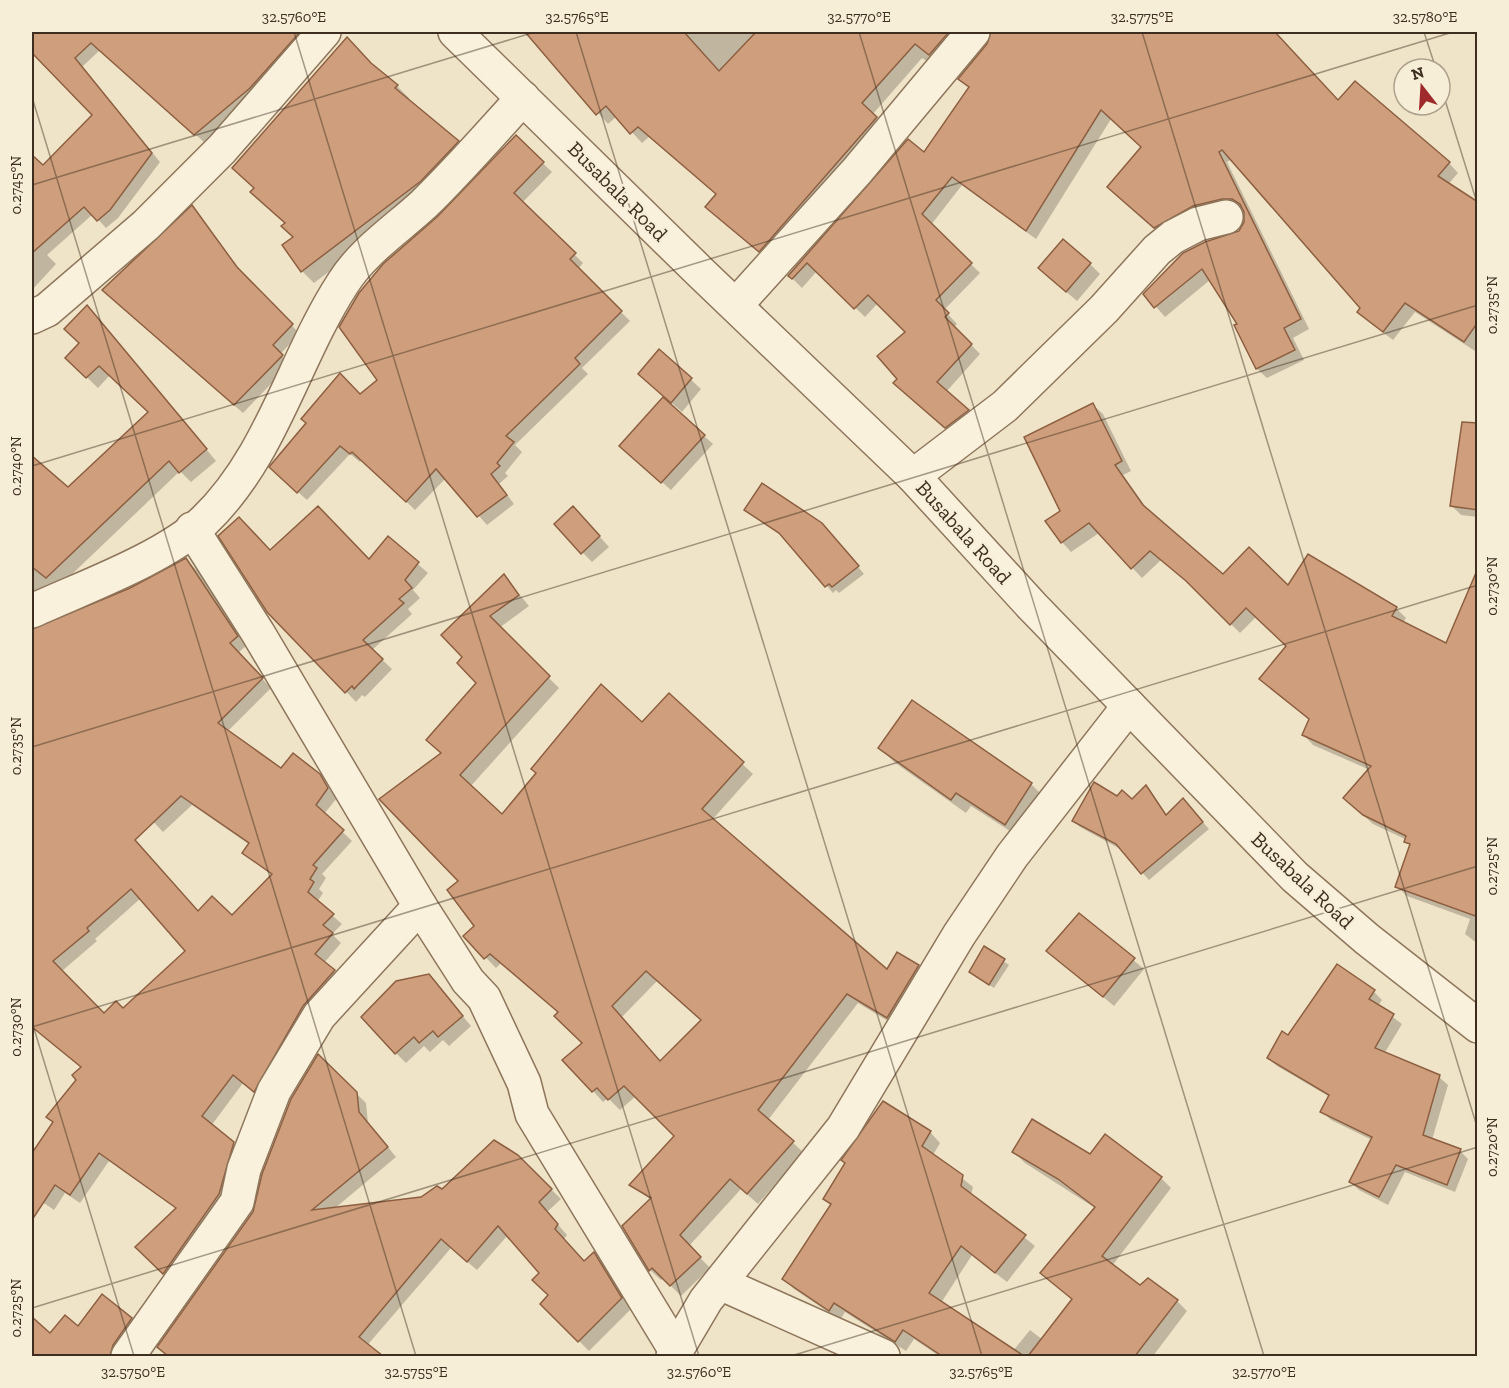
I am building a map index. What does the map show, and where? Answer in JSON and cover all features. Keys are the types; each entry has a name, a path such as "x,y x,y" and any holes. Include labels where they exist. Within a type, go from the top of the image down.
{"street":[{"path":"32,317 47,310 146,225 222,149 324,32"},
{"name":"Busabala Road","path":"455,32 914,476 1129,706 1295,877 1367,939 1478,1026"},
{"path":"736,305 857,171 973,32"},
{"path":"32,611 142,560 175,542 203,521 239,481 282,405 343,281 365,256 424,203 523,98"},
{"path":"914,476 1005,406 1104,309 1157,250 1173,237 1198,224 1226,217"},
{"path":"192,529 258,633 420,906 468,981 484,999 524,1083 532,1114 675,1354 706,1300 843,1128 959,935 1012,855 1129,706"},
{"path":"128,1356 237,1202 244,1169 274,1091 319,1016 420,906"},
{"path":"720,1283 883,1356"}],"building":[{"path":"32,32 300,32 250,88 194,135 91,43 75,58 152,153 110,210 97,221 84,207 32,253 32,155 43,165 92,115 32,53"},
{"path":"525,32 684,32 719,71 756,32 949,32 929,55 915,44 862,103 877,117 759,252 705,207 716,194 638,127 630,134 606,106 596,115"},
{"path":"991,32 1275,32 1338,100 1355,81 1392,113 1392,117 1397,117 1450,162 1438,176 1478,202 1478,322 1464,342 1405,303 1383,332 1357,312 1360,308 1222,150 1219,152 1301,319 1284,328 1295,350 1256,369 1234,325 1237,324 1202,269 1154,308 1143,294 1183,253 1205,242 1239,231 1244,222 1244,212 1240,204 1232,199 1222,199 1193,206 1154,228 1107,187 1141,147 1101,110 1026,231 952,177 922,214 972,263 936,300 949,313 945,317 972,344 937,382 969,410 945,428 893,383 897,379 877,356 905,332 868,295 854,309 807,263 792,279 788,276 908,139 924,152 969,87 958,79 987,44"},
{"path":"347,37 371,63 398,85 395,88 459,141 421,181 301,272 282,245 293,237 281,226 285,223 250,192 254,188 232,168"},
{"path":"516,135 544,162 514,193 576,253 570,259 622,311 575,358 580,364 506,436 514,442 497,463 500,466 491,474 507,495 477,517 436,469 406,502 352,452 350,454 340,446 297,493 269,467 306,423 301,419 340,373 360,394 377,380 339,327 359,293 383,264 437,217"},
{"path":"192,205 237,267 293,324 273,345 283,355 234,405 102,290"},
{"path":"1063,239 1091,263 1066,292 1038,268"},
{"path":"87,305 207,449 179,473 169,461 46,578 32,567 32,456 68,487 148,412 99,366 86,378 65,358 79,343 64,329"},
{"path":"659,349 692,378 671,403 638,374"},
{"path":"663,397 705,435 661,483 619,446"},
{"path":"1093,403 1122,461 1115,465 1143,505 1223,574 1249,547 1288,585 1308,554 1397,607 1392,616 1446,643 1478,568 1478,917 1395,887 1410,844 1404,842 1406,836 1363,815 1343,798 1371,766 1302,735 1309,719 1259,679 1286,646 1246,608 1230,625 1186,581 1150,551 1131,569 1089,523 1061,543 1045,521 1060,511 1024,437"},
{"path":"1462,422 1478,423 1478,510 1450,506"},
{"path":"762,483 822,523 859,566 832,587 829,584 825,587 779,533 744,510"},
{"path":"318,506 369,559 388,536 419,562 405,580 412,588 399,599 404,603 363,640 383,659 354,689 352,686 345,693 267,612 218,536 239,517 270,550"},
{"path":"573,506 600,536 581,554 554,524"},
{"path":"186,558 238,636 230,643 263,678 218,723 281,768 293,753 320,774 328,788 316,805 344,830 313,865 317,868 310,879 314,882 308,892 334,914 323,925 333,933 315,954 335,970 303,1006 254,1092 233,1075 202,1116 234,1142 219,1194 163,1274 135,1247 176,1208 99,1153 70,1195 55,1185 32,1220 32,1153 53,1122 46,1117 76,1080 72,1075 81,1067 32,1027 32,629 130,588","holes":["181,796 249,843 242,853 272,874 232,915 212,896 198,911 135,840","131,889 185,951 123,1008 116,1001 104,1013 53,961 89,931 87,928"]},
{"path":"504,574 519,595 490,616 550,676 460,775 502,814 536,773 531,769 601,684 642,722 669,693 744,762 702,809 887,969 897,952 919,965 887,1018 847,994 758,1110 794,1141 747,1194 730,1179 680,1235 701,1257 670,1286 652,1268 649,1271 622,1226 651,1198 629,1185 674,1136 624,1086 608,1100 597,1088 592,1092 562,1060 582,1043 554,1016 558,1012 490,954 484,959 463,936 474,926 447,890 458,881 379,799 441,753 426,740 476,683 457,663 462,657 441,635","holes":["646,971 701,1020 660,1061 612,1006"]},
{"path":"912,700 1032,783 1005,825 956,793 951,800 878,748"},
{"path":"1094,782 1117,796 1122,790 1132,799 1146,785 1166,815 1183,798 1203,822 1141,874 1116,844 1072,821"},
{"path":"1079,913 1135,958 1103,997 1046,951"},
{"path":"984,946 1005,959 989,985 969,972"},
{"path":"1337,964 1375,990 1369,999 1394,1014 1375,1048 1440,1075 1423,1135 1461,1149 1447,1185 1396,1165 1379,1197 1349,1182 1372,1137 1320,1112 1329,1095 1267,1058 1282,1031 1288,1035"},
{"path":"429,974 463,1016 438,1037 433,1031 419,1043 414,1037 395,1054 361,1017 396,981"},
{"path":"318,1054 357,1092 359,1112 388,1147 312,1210 421,1197 437,1186 442,1189 494,1140 518,1155 552,1189 539,1202 558,1224 555,1229 584,1261 594,1252 622,1298 578,1342 540,1304 548,1295 532,1280 539,1273 498,1226 467,1262 441,1239 359,1337 383,1356 168,1356 157,1347 253,1212 262,1174 291,1099"},
{"path":"883,1101 931,1131 922,1146 963,1175 961,1186 1026,1235 995,1273 961,1246 929,1293 1024,1356 942,1356 903,1330 895,1342 834,1303 829,1311 782,1279 831,1204 823,1199 845,1163 841,1160"},
{"path":"1032,1119 1090,1154 1105,1134 1162,1177 1102,1256 1140,1285 1148,1278 1178,1300 1135,1356 1028,1356 1072,1299 1040,1273 1095,1207 1058,1179 1012,1152"},
{"path":"102,1294 132,1318 113,1345 110,1356 32,1356 32,1317 50,1333 65,1315 78,1326"}]}
